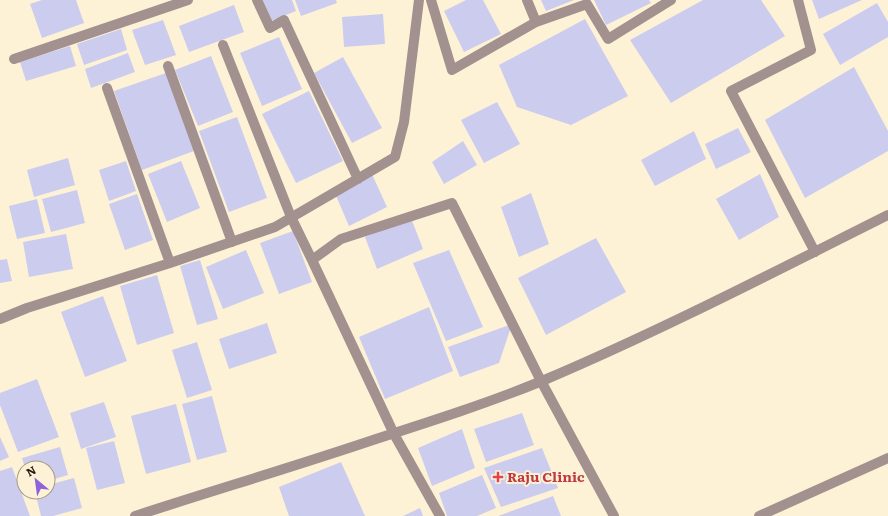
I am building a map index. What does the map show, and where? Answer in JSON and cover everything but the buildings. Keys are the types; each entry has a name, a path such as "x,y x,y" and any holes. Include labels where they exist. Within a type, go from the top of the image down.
{"street":[{"path":"14,58 188,0"},
{"path":"257,0 270,28 284,20 358,179"},
{"path":"0,319 27,308 170,263 275,227 395,157 404,122 419,0"},
{"path":"431,0 452,70 536,22 587,4 608,39 671,0"},
{"path":"528,0 536,22"},
{"path":"798,0 811,50 731,91 815,252"},
{"path":"223,45 291,217 394,434 440,516"},
{"path":"168,66 232,242"},
{"path":"107,88 170,263"},
{"path":"312,260 341,239 452,203 541,381 614,516"},
{"path":"135,516 394,434 465,410 541,381 665,326 888,215"},
{"path":"759,516 888,458"}],"place":[{"name":"Raju Clinic","path":"498,477"}]}
